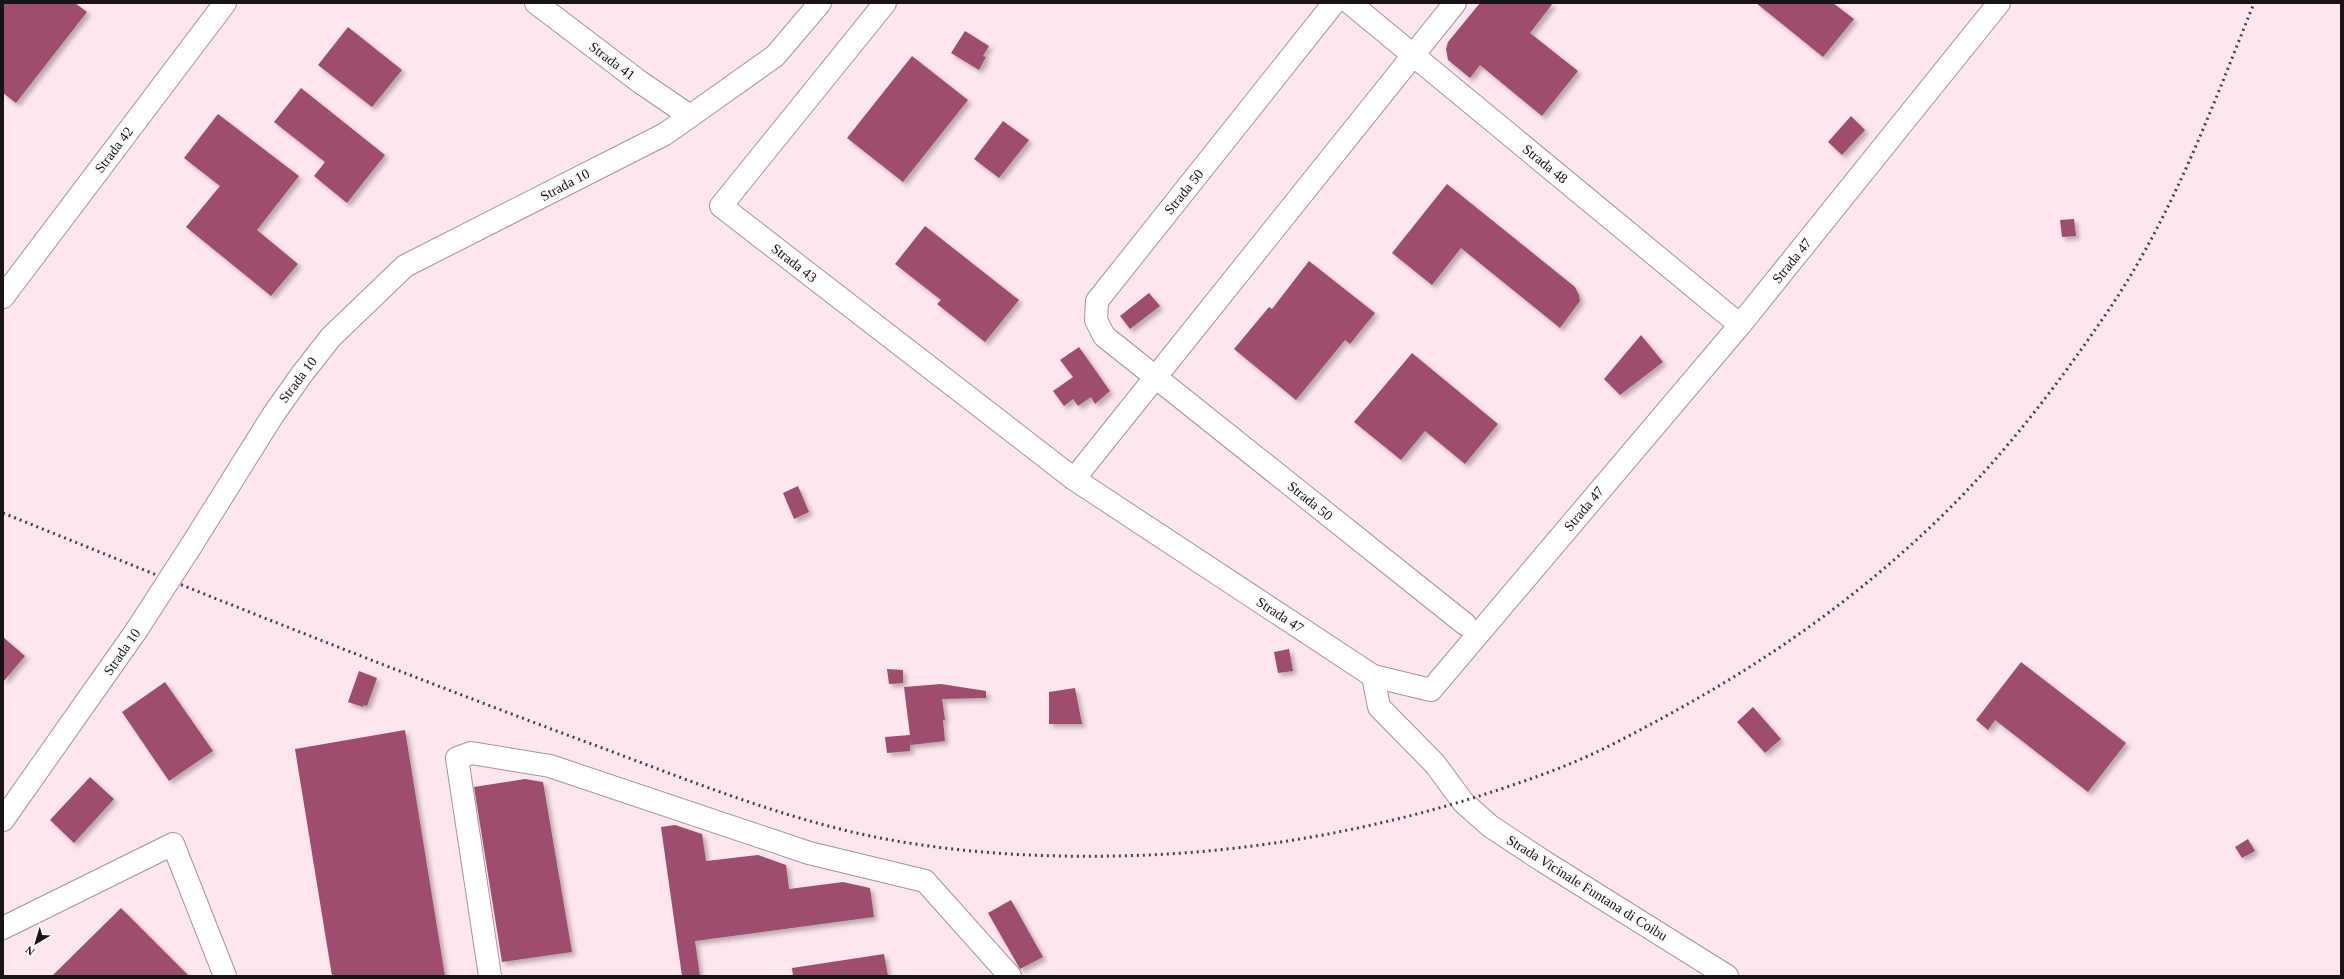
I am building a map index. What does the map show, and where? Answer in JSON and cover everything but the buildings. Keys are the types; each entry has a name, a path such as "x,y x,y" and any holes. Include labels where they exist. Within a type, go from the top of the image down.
{"street":[{"name":"Strada 42","path":"3,297 225,3"},
{"name":"Strada 41","path":"536,3 640,82 690,116"},
{"name":"Strada 10","path":"732,87 804,3"},
{"name":"Strada 10","path":"3,820 136,631 191,546 272,415 331,337 406,266 651,141 690,116 775,56 820,3"},
{"name":"Strada 43","path":"886,3 721,206 1074,479"},
{"name":"Strada 50","path":"1334,3 1097,301 1096,320 1104,336 1466,624"},
{"name":"Strada 48","path":"1350,3 1412,56 1740,325"},
{"path":"1074,479 1455,3"},
{"name":"Strada 47","path":"1074,479 1373,676 1431,690 1740,325 1999,3"},
{"name":"Strada Vicinale Funtana di Coibu","path":"1373,676 1379,707 1436,764 1463,802 1490,826 1542,861 1727,976"},
{"path":"490,976 457,758 471,753 550,766 809,853 925,881 1010,976"},
{"path":"3,928 173,844 225,976"}],"railway":[{"path":"3,513 357,654 570,736 780,812 852,832 962,850 1036,855 1111,856 1200,852 1252,846 1304,838 1407,817 1508,787 1557,769 1599,751 1666,716 1743,671 1815,623 1884,569 1917,540 1971,486 2014,438 2092,335 2133,272 2190,160 2254,3"}]}
